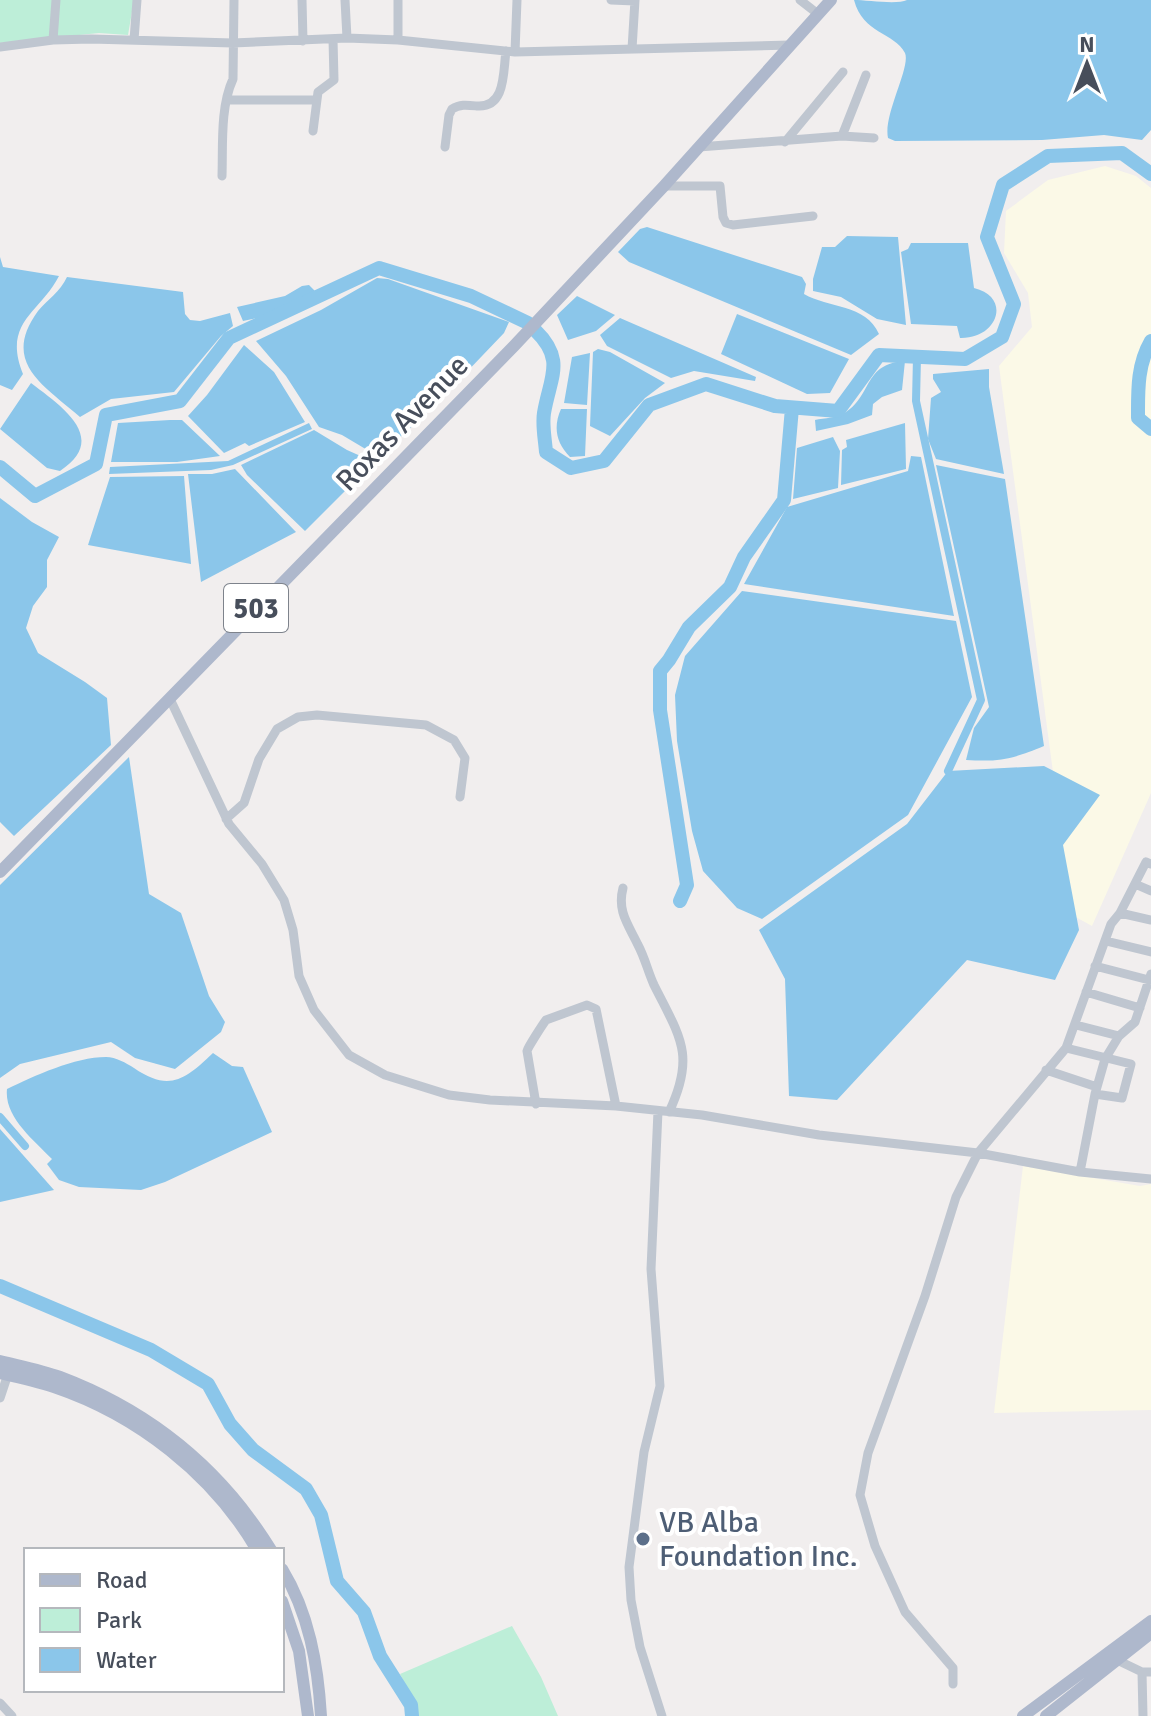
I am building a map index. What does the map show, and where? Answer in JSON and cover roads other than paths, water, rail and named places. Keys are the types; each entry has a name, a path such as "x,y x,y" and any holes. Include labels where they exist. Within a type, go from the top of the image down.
{"main road":[{"name":"Roxas Avenue","path":"0,872 514,346 664,186 831,0"},
{"path":"5,1368 102,1407 152,1438 200,1475 239,1520 256,1548"},
{"path":"5,1368 57,1376 109,1398 160,1429 208,1468 250,1516 270,1548"},
{"path":"284,1573 302,1611 313,1648 321,1716"},
{"path":"284,1607 299,1651 308,1716"},
{"path":"1023,1716 1151,1621"},
{"path":"1046,1716 1151,1633"}],"street":[{"path":"53,40 56,0"},
{"path":"134,40 137,0"},
{"path":"222,176 227,100 233,79 234,0"},
{"path":"302,0 303,41"},
{"path":"345,0 347,38"},
{"path":"398,0 398,40"},
{"path":"445,147 452,109 466,105 486,106 499,97 510,51 517,0"},
{"path":"611,0 635,1 632,49"},
{"path":"800,0 818,14"},
{"path":"0,47 53,40 233,43 347,38 510,51 790,45"},
{"path":"313,131 318,92 334,80 333,39"},
{"path":"785,142 843,72"},
{"path":"842,136 866,75"},
{"path":"227,100 315,100"},
{"path":"699,147 842,136 874,138"},
{"path":"664,186 720,186 723,217 726,223 733,225 813,216"},
{"path":"170,699 226,819 274,882 290,917 299,976 314,1010 349,1055 385,1075 449,1095 702,1115 819,1135 978,1153 1080,1172 1151,1179"},
{"path":"226,819 244,803 259,759 277,729 298,717 317,715 426,725 454,740 465,758 460,797"},
{"path":"953,1684 953,1668 905,1612 875,1546 860,1495 868,1453 925,1296 956,1197 978,1153 1066,1048 1111,924 1120,913 1146,862 1151,864"},
{"path":"1135,884 1151,891"},
{"path":"623,888 620,911 682,1041 683,1076 669,1112"},
{"path":"1120,913 1151,920"},
{"path":"1106,941 1151,952"},
{"path":"1080,1172 1105,1059 1119,1036 1135,1022 1150,977 1095,966"},
{"path":"1086,992 1140,1008"},
{"path":"536,1104 527,1051 529,1046 546,1020 587,1005 596,1009 616,1106"},
{"path":"1076,1025 1119,1036"},
{"path":"1046,1070 1122,1098 1131,1064 1066,1048"},
{"path":"658,1111 651,1269 660,1386 644,1452 629,1567 631,1600 640,1647 662,1716"},
{"path":"0,1398 5,1368"},
{"path":"1117,1660 1146,1672 1143,1716"},
{"path":"0,1703 12,1716"}],"water":[{"path":"854,0 1151,0 1151,130 1142,140 1104,135 1042,140 895,141 888,138 889,117 904,69 905,53 894,41 864,20"},
{"path":"647,227 802,277 806,284 804,294 856,312 873,324 879,334 851,355 629,262 618,252 640,229"},
{"path":"847,236 898,237 906,325 877,319 841,297 813,291 813,279 822,247 835,247"},
{"path":"911,243 968,243 974,288 986,293 996,308 996,317 984,332 960,338 957,326 911,324 901,252 908,249"},
{"path":"0,257 3,267 59,276 20,330 17,342 23,374 12,390 0,385"},
{"path":"67,277 183,292 185,314 190,320 200,321 230,313 233,326 174,392 111,399 80,417 41,384 25,359 27,329"},
{"path":"377,278 388,279 509,322 504,333 438,402 379,457 342,435 319,427 286,376 256,341 321,310"},
{"path":"309,285 315,291 262,317 243,321 237,307 285,296"},
{"path":"577,296 615,315 596,331 568,340 557,315"},
{"path":"737,314 849,359 830,393 807,394 721,354"},
{"path":"620,318 756,377 755,381 694,371 671,378 607,346 600,335"},
{"path":"244,345 274,372 305,422 224,453 188,416"},
{"path":"598,349 610,352 665,383 645,398 610,436 590,426 593,352"},
{"path":"590,353 587,405 564,403 572,357"},
{"path":"905,361 902,390 873,404 872,415 816,431 815,420 846,412 855,405 875,374 892,363"},
{"path":"989,369 989,387 1004,474 936,459 928,439 931,398 941,392 933,374"},
{"path":"31,383 67,412 81,435 81,447 74,459 60,471 47,468 0,429"},
{"path":"561,409 587,409 585,456 570,457 562,446 557,434"},
{"path":"182,420 220,456 177,462 111,462 118,423"},
{"path":"309,423 312,429 233,465 211,470 109,474 110,467 228,461"},
{"path":"905,423 906,469 841,485 842,450 847,447 846,440"},
{"path":"314,430 374,462 305,531 247,475 241,465"},
{"path":"833,437 840,451 838,488 793,499 797,448"},
{"path":"911,456 921,457 954,616 744,584 787,507 908,471"},
{"path":"936,465 1005,479 1044,746 1014,757 966,760 974,728 989,707"},
{"path":"235,469 296,532 201,582 188,474 212,474"},
{"path":"184,476 191,564 88,545 110,477"},
{"path":"0,498 59,537 47,560 47,587 33,606 26,628 38,653 107,698 111,745 14,836 0,822"},
{"path":"742,591 956,621 972,697 908,815 762,919 737,908 703,871 692,831 677,741 675,695 685,656"},
{"path":"129,757 149,894 181,913 209,996 225,1022 221,1032 175,1069 135,1058 111,1042 20,1064 0,1078 0,885"},
{"path":"1044,766 1100,795 1063,845 1079,930 1055,980 967,960 837,1100 789,1096 785,979 759,930 907,824 948,771"},
{"path":"213,1053 232,1066 243,1067 272,1132 165,1182 141,1190 79,1187 59,1180 47,1164 52,1159 15,1118 7,1099 7,1089 81,1060 113,1058 157,1080 167,1081 185,1076"},
{"path":"0,1129 54,1190 0,1202"}],"waterway":[{"path":"535,330 545,341 553,360 543,418 546,452 571,468 604,461 649,405 706,384 775,406 838,411 879,355 965,359 1002,337 1014,304 987,237 1003,185 1048,156 1122,153 1151,174"},
{"path":"0,467 35,496 96,464 106,415 180,401 229,338 379,268 471,296 528,323"},
{"path":"1151,341 1146,350 1138,388 1138,418 1151,429"},
{"path":"917,357 916,401 981,700 948,771"},
{"path":"680,901 687,885 660,710 660,671 689,627 730,587 744,557 784,500 792,408"},
{"path":"0,1117 25,1146"},
{"path":"0,1286 151,1350 208,1384 230,1424 253,1450 306,1489 321,1515 337,1581 364,1612 380,1656 411,1705 412,1716"}],"place":[{"name":"VB Alba Foundation Inc.","path":"643,1539"}]}
